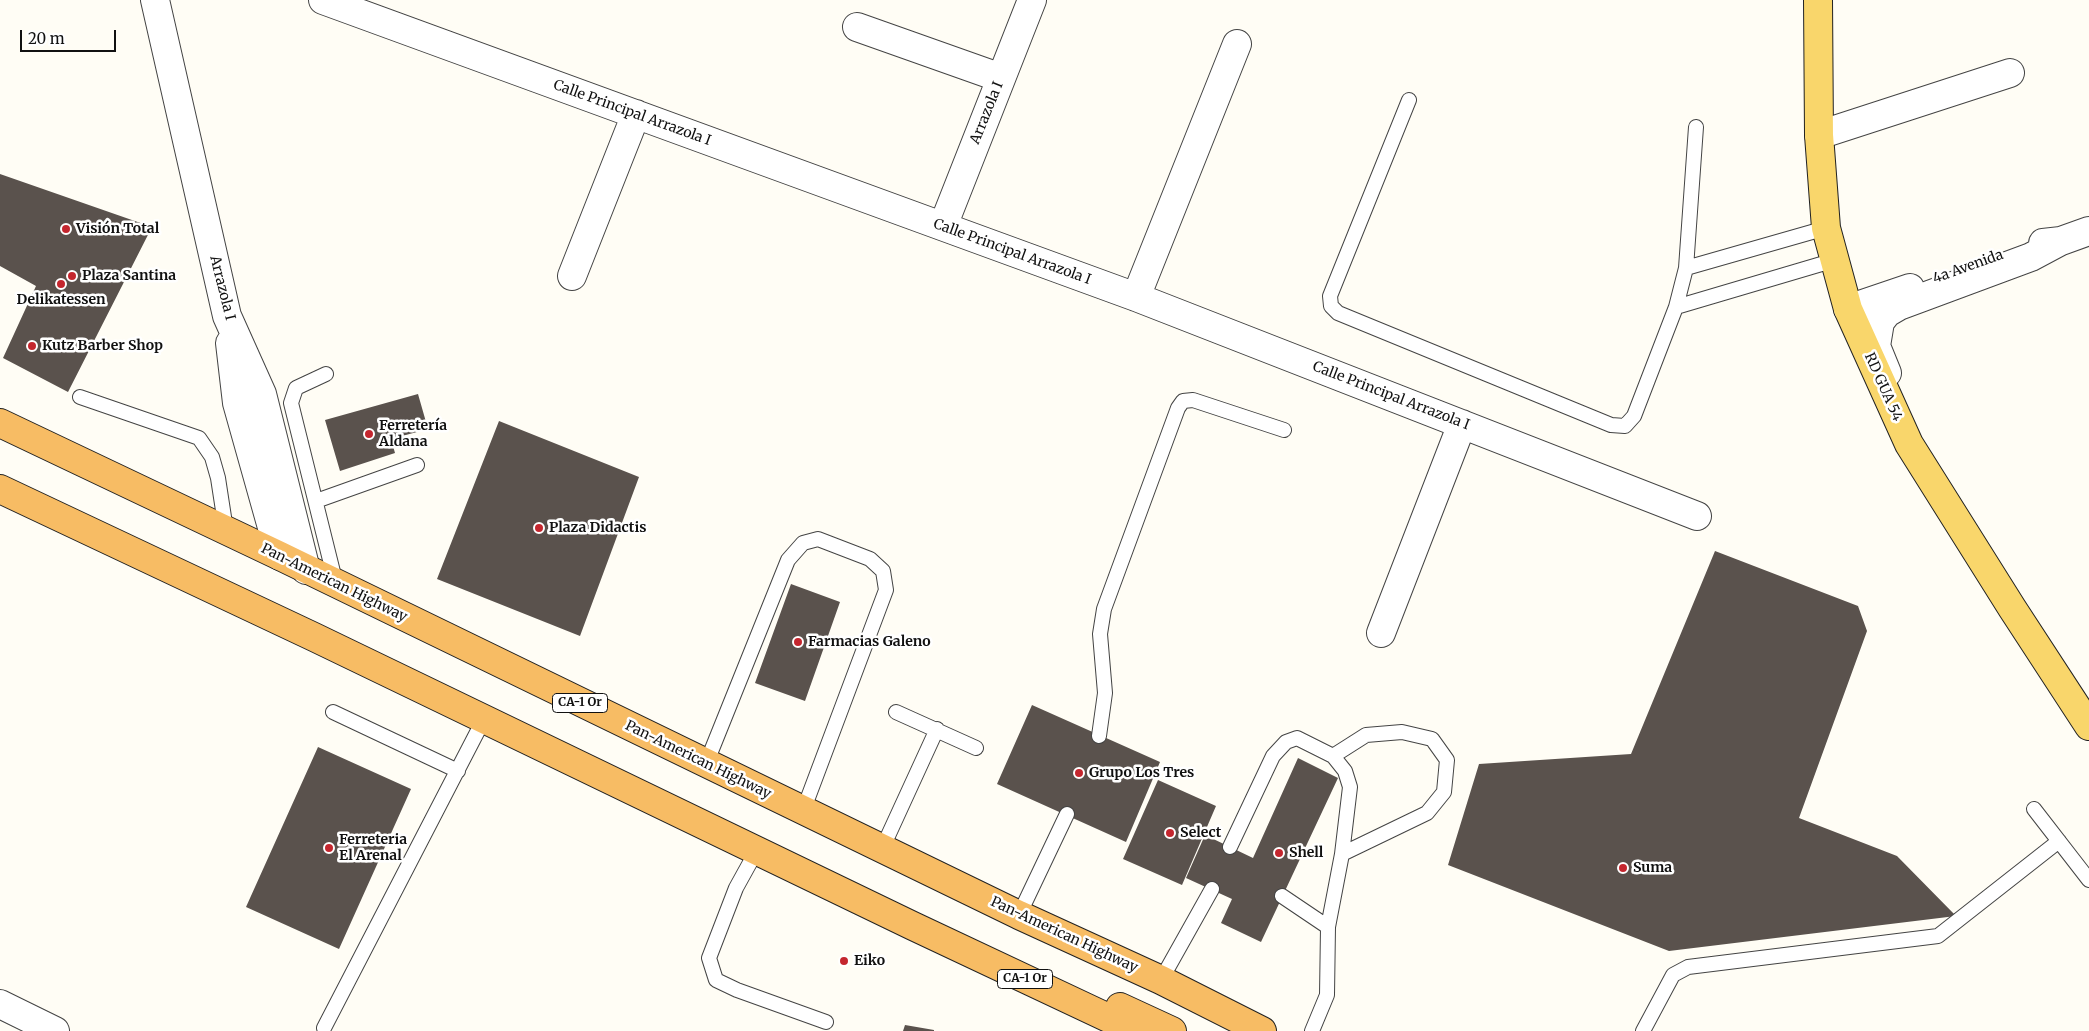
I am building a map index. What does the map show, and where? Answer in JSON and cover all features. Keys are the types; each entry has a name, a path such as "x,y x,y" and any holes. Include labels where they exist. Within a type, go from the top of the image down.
{"highway":[{"name":"Pan-American Highway","path":"0,424 280,556 336,585 1019,915 1161,980 1249,1028"},
{"name":"CA-1 Or","path":"0,489 1136,1031"},
{"path":"913,926 930,921 950,926 1172,1031"}],"main road":[{"name":"RD GUA 54","path":"1818,0 1819,134 1826,228 1848,309 1909,444 2089,726"}],"street":[{"name":"Arrazola I","path":"156,0 227,316 262,394 306,570"},
{"name":"Calle Principal Arrazola I","path":"323,0 1136,297 1697,516"},
{"name":"Arrazola I","path":"943,226 1032,0"},
{"path":"857,27 1001,78"},
{"path":"1136,297 1237,44"},
{"path":"1819,134 2010,73"},
{"path":"572,276 636,114"},
{"name":"4a Avenida","path":"1848,309 2027,246 2061,241 2089,231"},
{"path":"1921,464 1916,437 1876,346 1880,322 1887,313 1898,306 2031,258 2061,241"},
{"path":"227,316 237,403 280,556"},
{"path":"1381,633 1462,424"},
{"path":"0,1004 55,1031"}],"lane":[{"path":"1409,100 1330,296 1331,306 1338,313 1611,424 1625,426 1634,416 1676,307 1686,268 1696,127"},
{"path":"1686,268 1826,228"},
{"path":"1676,307 1835,260"},
{"path":"326,374 296,388 291,403 336,585"},
{"path":"80,397 198,438 212,457 218,478 226,530"},
{"path":"1099,736 1106,693 1100,634 1104,609 1178,408 1183,401 1193,400 1284,430"},
{"path":"316,501 417,465"},
{"path":"706,764 788,560 803,543 818,539 870,559 884,571 886,590 803,811"},
{"path":"333,712 458,771"},
{"path":"896,712 976,748"},
{"path":"324,1028 484,719"},
{"path":"882,849 937,729"},
{"path":"1333,756 1366,735 1402,732 1432,739 1447,760 1444,792 1427,813 1342,854"},
{"path":"1230,847 1273,756 1286,742 1297,738 1333,756 1345,771 1350,787 1342,854 1328,927 1328,995 1312,1031"},
{"path":"2034,808 2089,880"},
{"path":"1019,915 1067,814"},
{"path":"1643,1031 1673,975 1688,967 1938,936 2059,841"},
{"path":"756,850 736,888 709,958 716,980 737,990 826,1022"},
{"path":"1161,980 1212,889"},
{"path":"1282,896 1328,927"}],"building":[{"name":"Plaza Santina","path":"0,174 152,227 68,392 3,358 36,286 0,266"},
{"name":"Ferretería Aldana","path":"418,394 428,429 391,439 395,453 340,471 325,420"},
{"name":"Plaza Didactis","path":"499,421 639,477 580,636 437,579"},
{"path":"1715,551 1858,606 1867,631 1799,818 1897,856 1956,916 1669,951 1448,865 1479,764 1631,754"},
{"name":"Farmacias Galeno","path":"791,584 840,602 805,701 755,683"},
{"name":"Grupo Los Tres","path":"1032,705 1160,762 1126,842 997,784"},
{"name":"Ferreteria El Arenal","path":"318,747 411,789 339,949 246,907"},
{"name":"Shell","path":"1298,758 1338,778 1261,942 1221,923 1232,899 1186,878 1205,835 1253,858"},
{"name":"Select","path":"1158,780 1216,806 1182,885 1123,859"},
{"path":"905,1025 934,1030 934,1031 903,1031"}],"place":[{"name":"Visión Total","path":"66,229"},
{"name":"Plaza Santina","path":"72,276"},
{"name":"Delikatessen","path":"61,284"},
{"name":"Kutz Barber Shop","path":"32,346"},
{"name":"Ferretería Aldana","path":"369,434"},
{"name":"Plaza Didactis","path":"539,528"},
{"name":"Farmacias Galeno","path":"798,642"},
{"name":"Grupo Los Tres","path":"1079,773"},
{"name":"Select","path":"1170,833"},
{"name":"Ferreteria El Arenal","path":"329,848"},
{"name":"Shell","path":"1279,853"},
{"name":"Suma","path":"1623,868"},
{"name":"Eiko","path":"844,961"}]}
